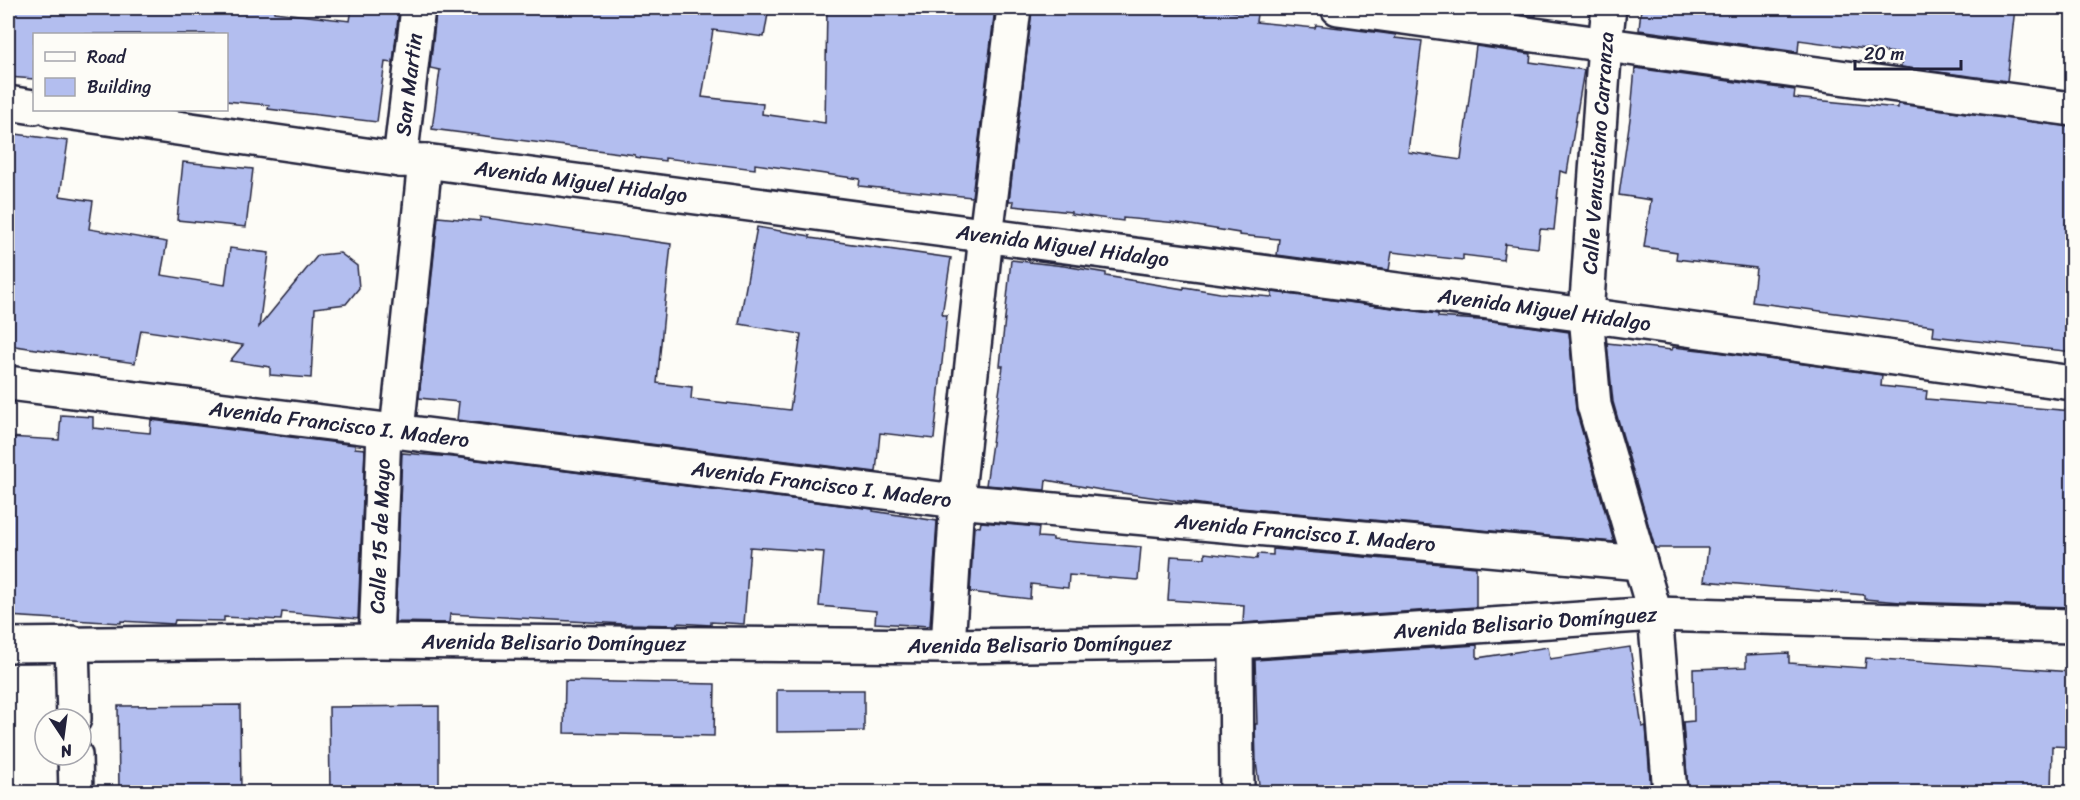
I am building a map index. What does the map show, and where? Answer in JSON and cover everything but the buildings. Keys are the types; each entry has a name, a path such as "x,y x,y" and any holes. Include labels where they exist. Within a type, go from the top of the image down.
{"street":[{"name":"San Martin","path":"390,431 412,161 418,8"},
{"path":"948,646 957,501 1014,8"},
{"path":"1338,8 2073,109"},
{"name":"Calle Venustiano Carranza","path":"1609,8 1586,315 1594,405 1654,614 1670,792"},
{"path":"8,103 33,107"},
{"name":"Avenida Miguel Hidalgo","path":"59,111 412,161 1586,315 2073,383"},
{"name":"Avenida Francisco I. Madero","path":"8,383 957,501 1640,563"},
{"name":"Calle 15 de Mayo","path":"376,640 390,431"},
{"name":"Avenida Belisario Domínguez","path":"8,645 376,640 948,646 1236,642 1654,614 2073,626"},
{"path":"1236,642 1237,792"},
{"path":"72,643 74,707"},
{"path":"75,767 76,792"}]}
